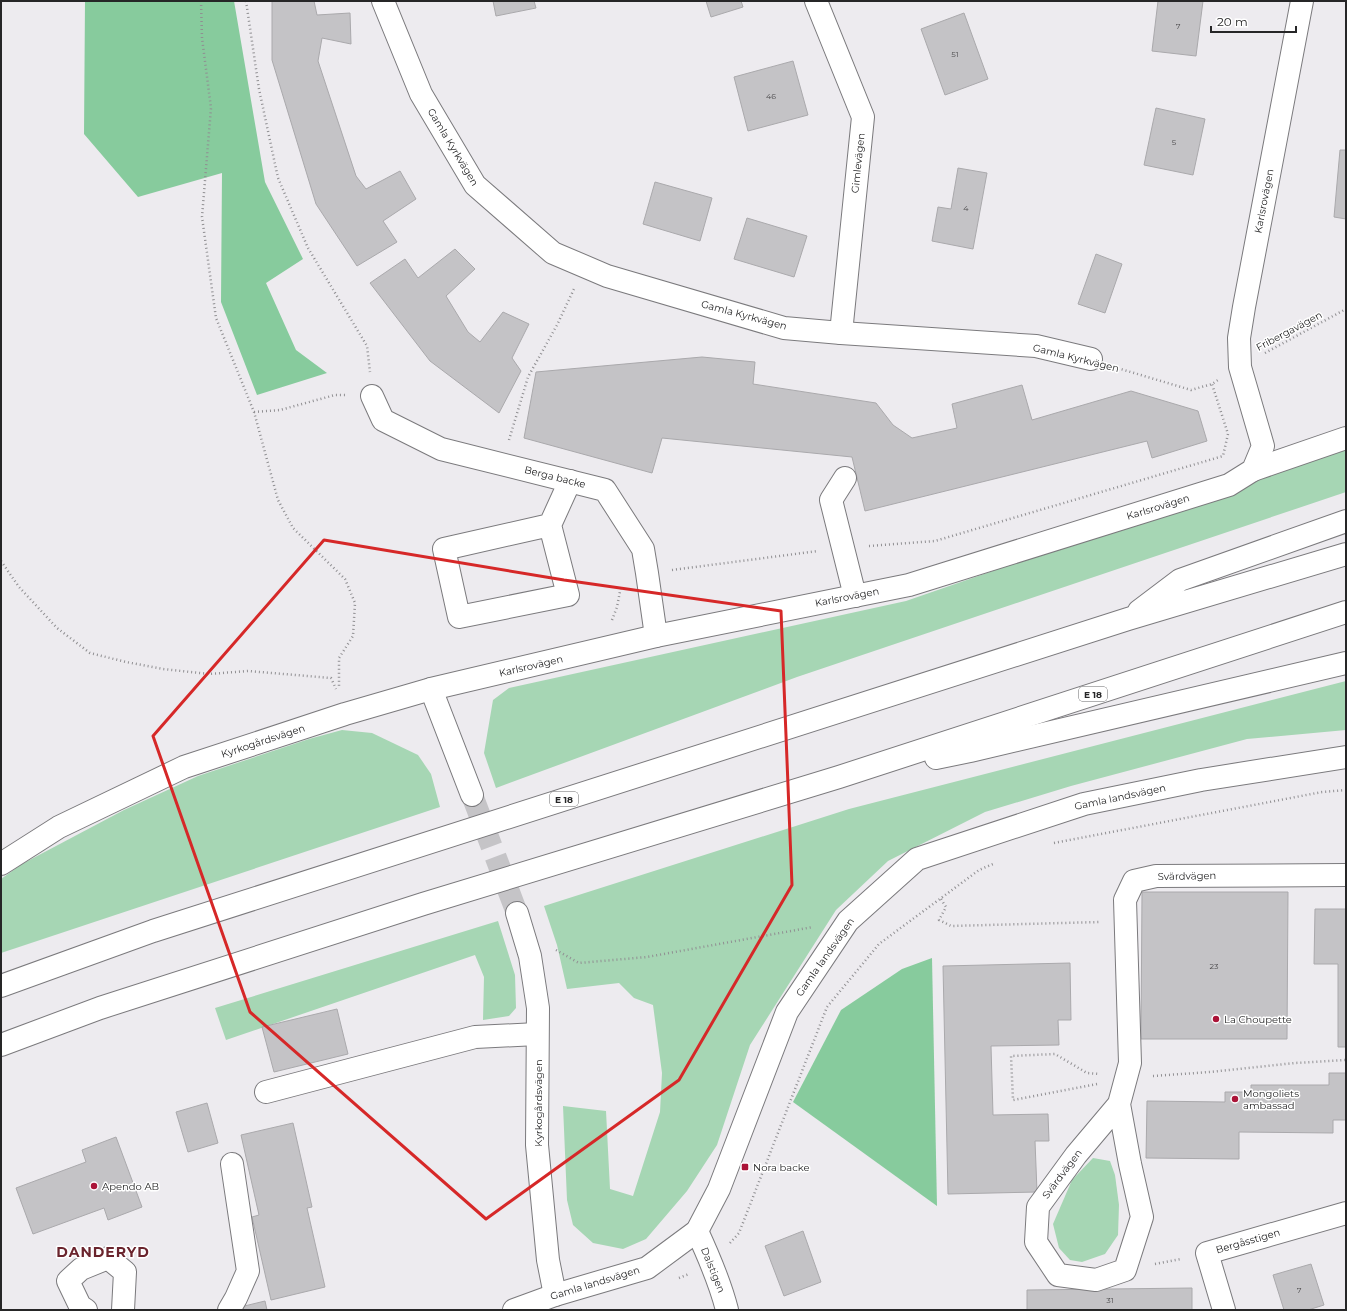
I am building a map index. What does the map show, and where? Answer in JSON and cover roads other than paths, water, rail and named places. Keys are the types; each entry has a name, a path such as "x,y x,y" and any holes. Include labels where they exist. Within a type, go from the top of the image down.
{"main road":[{"name":"Gamla Kyrkvägen","path":"383,1 421,94 475,185 553,253 607,276 784,328 1036,346 1091,359"},
{"name":"Gimlevägen","path":"816,1 863,117 841,333"},
{"name":"Karlsrovägen","path":"1253,470 1263,446 1240,367 1239,338 1302,1"},
{"name":"Berga backe","path":"372,396 383,420 441,449 605,490 642,549 656,636"},
{"name":"Karlsrovägen","path":"431,689 656,636 909,585 1229,485 1253,470 1346,438"},
{"path":"845,478 831,500 855,596"},
{"path":"550,525 444,549 459,617 568,595 550,525 570,481"},
{"path":"1128,619 1180,580 1346,521"},
{"name":"E 18","path":"1,986 153,930 1128,619 1346,554"},
{"name":"E 18","path":"1,1045 100,1008 400,911 839,777 1346,612"},
{"path":"839,777 978,749 1346,663"},
{"path":"431,689 472,795"},
{"name":"Kyrkogårdsvägen","path":"1,864 59,827 184,767 345,714 431,689"},
{"name":"Gamla landsvägen","path":"514,1310 555,1295 647,1268 697,1231 720,1189 787,1012 848,921 918,859 1076,806 1201,780 1346,757"},
{"name":"Svärdvägen","path":"1119,1104 1076,1155 1038,1207 1036,1242 1058,1275 1096,1280 1125,1270 1142,1217 1119,1104 1130,1063 1125,900 1134,881 1156,876 1346,874"},
{"name":"Kyrkogårdsvägen","path":"520,923 530,956 538,1008 537,1145 548,1260 555,1295"},
{"path":"266,1092 475,1037 537,1034"},
{"path":"229,1310 248,1271 232,1164"},
{"name":"Bergåsstigen","path":"1224,1310 1207,1253 1346,1213"},
{"name":"Dalstigen","path":"697,1231 724,1295 727,1310"},
{"path":"86,1310 80,1306 68,1281 81,1269 108,1258 125,1272 123,1310"}],"tunnel":[{"path":"472,795 517,913"}],"place":[{"name":"La Choupette","path":"1216,1019"},
{"name":"Mongoliets ambassad","path":"1235,1099"},
{"name":"Nora backe","path":"745,1167"},
{"name":"Apendo AB","path":"94,1186"}],"district":[{"name":"DANDERYD","path":"103,1252"}]}
